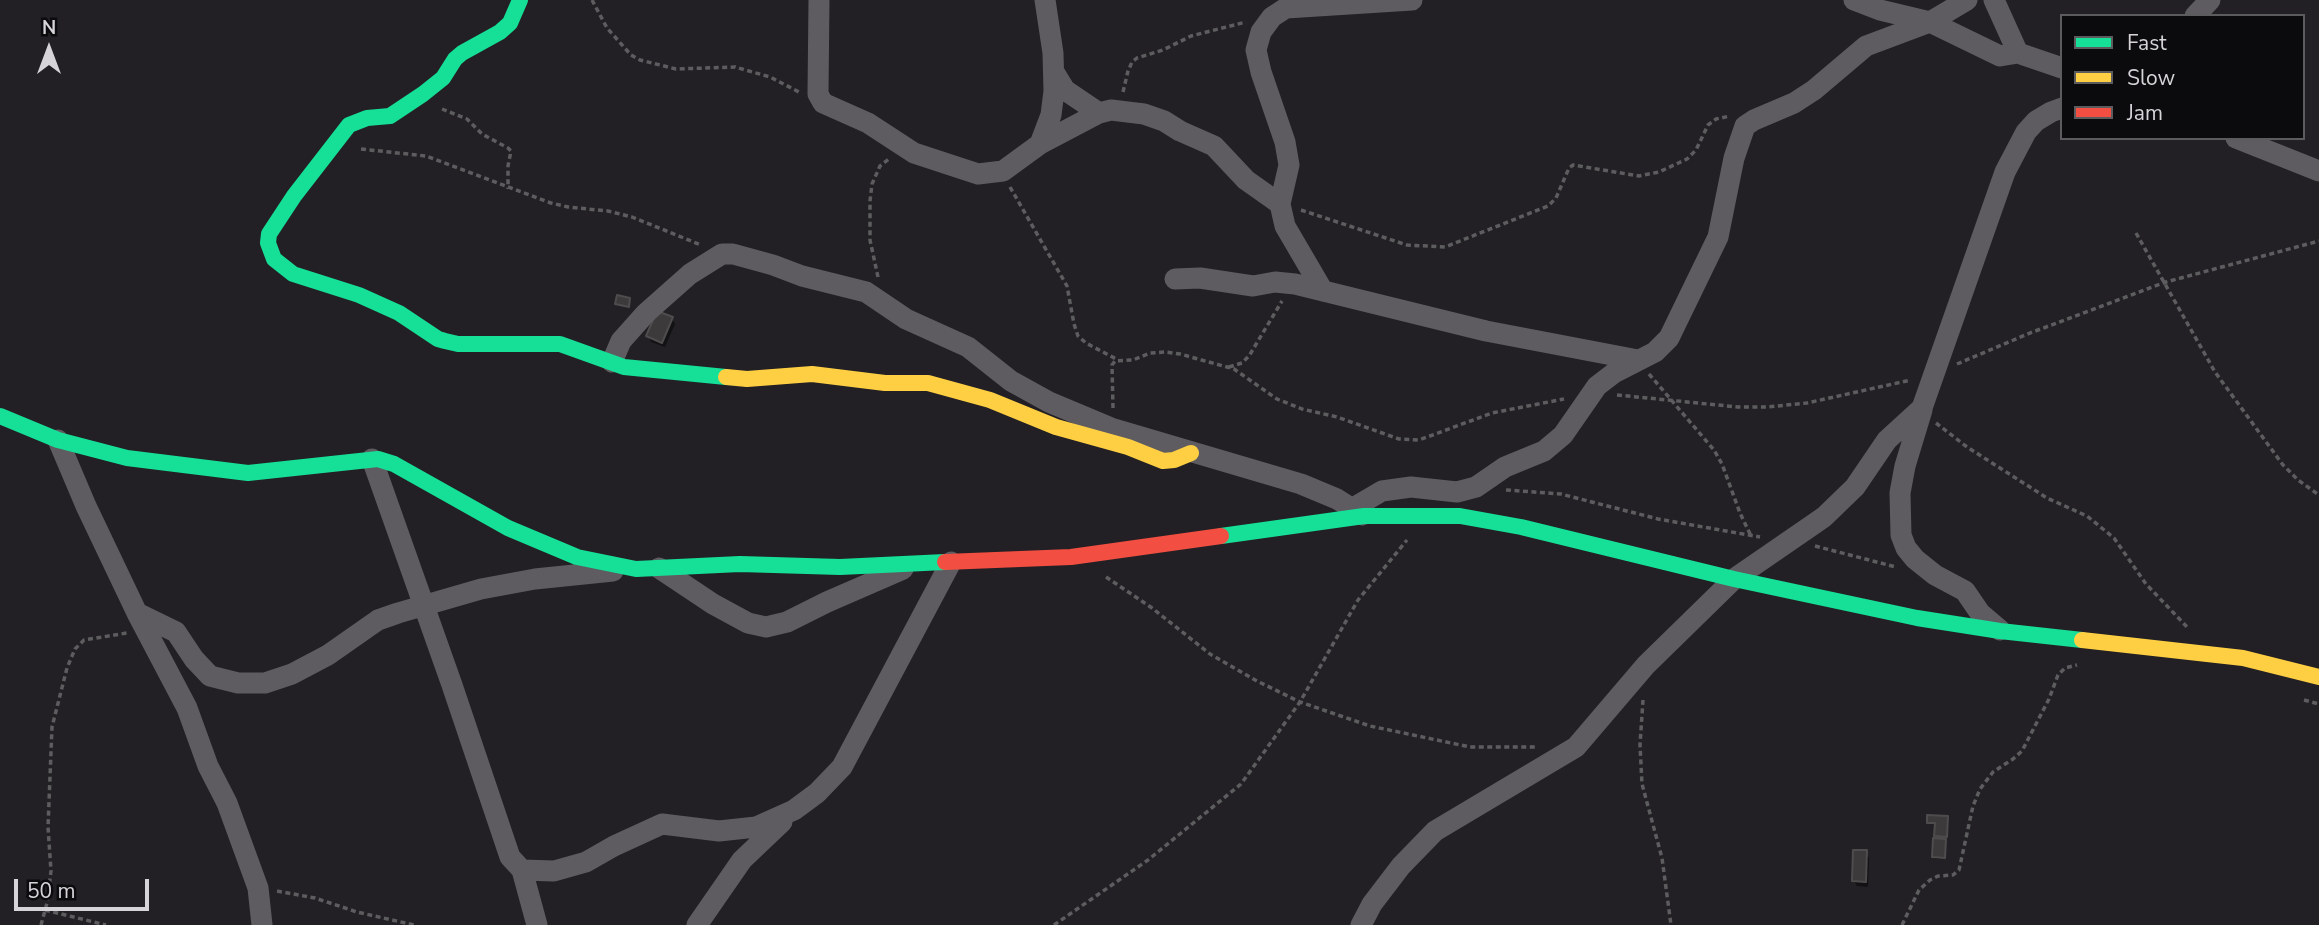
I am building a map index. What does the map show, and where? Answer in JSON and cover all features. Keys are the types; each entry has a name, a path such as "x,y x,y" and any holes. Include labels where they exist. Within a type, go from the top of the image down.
{"street":[{"path":"520,0 510,23 455,59 443,78 390,116 355,121 335,142 294,196 270,234 268,243 274,259 293,274 359,295 399,313 438,339 458,344 560,344 624,367 669,373 747,379 812,374 844,380 928,383 990,400 1056,427 1128,447 1163,461 1191,453"},
{"path":"819,0 818,94 822,103 868,123 906,149 978,174 997,173 1015,164 1040,144 1105,112"},
{"path":"1040,144 1051,114 1054,72 1054,53 1045,0"},
{"path":"1323,291 1285,226 1280,204 1289,164 1285,142 1256,50 1261,32 1272,16 1286,8 1412,0"},
{"path":"1854,0 1880,10 1930,22 2000,55 2018,53 2060,67"},
{"path":"1359,512 1382,491 1410,487 1457,492 1476,487 1505,467 1544,451 1563,435 1597,386 1614,373 1655,352 1669,338 1718,237 1745,126 1815,90 1866,46 1930,22 1967,0"},
{"path":"1994,0 2018,53"},
{"path":"2197,14 2210,0"},
{"path":"1054,72 1065,90 1105,112 1144,114 1214,146 1246,180 1280,204"},
{"path":"2000,631 1980,613 1965,591 1935,575 1911,554 1900,535 1900,493 1922,408 2005,172 2026,132 2050,111 2060,108"},
{"path":"2241,140 2319,172"},
{"path":"612,362 621,341 646,313 690,274 722,254 733,254 802,276 866,292 906,319 968,347 1011,381 1049,402 1111,428 1301,484 1359,512"},
{"path":"1175,279 1200,278 1253,286 1275,282 1295,284 1486,331 1638,360"},
{"path":"1360,925 1372,904 1401,866 1435,831 1576,747 1646,665 1734,579 1824,517 1843,499 1886,440 1922,408"},
{"path":"0,416 58,440 127,458 248,473 285,471 372,459 394,464 508,528 577,557 636,569"},
{"path":"58,440 141,622 187,708 208,766 227,803 257,888 262,925"},
{"path":"372,459 510,857 522,870 537,925"},
{"path":"141,622 176,632 210,676 238,683 265,683 292,674 328,655 378,620 481,589 535,579 636,569 740,564 839,567 1071,557 1359,512 1460,516 1521,527 1734,579 1917,618 2000,631 2243,658 2319,677"},
{"path":"697,925 742,860 842,767 951,562"},
{"path":"659,568 725,611 748,623 766,627 787,622 918,563"},
{"path":"522,870 554,871 586,862 662,824 719,831 756,827 794,810"}],"path":[{"path":"592,0 607,28 631,55 640,60 676,69 735,67 770,77 822,103"},
{"path":"1105,112 1123,93 1132,62 1138,58 1218,27 1272,16"},
{"path":"425,91 425,98 436,106 467,119 482,134 509,148 508,189"},
{"path":"1280,204 1407,245 1445,247 1548,206 1556,198 1569,168 1573,165 1639,176 1659,172 1687,159 1696,150 1707,125 1716,119 1767,113"},
{"path":"335,142 355,149 426,156 508,189 568,207 608,211 654,224 722,254"},
{"path":"879,279 870,240 872,184 884,161 906,149"},
{"path":"997,173 1024,208 1067,286 1073,324 1078,336 1086,343 1118,360 1133,360 1144,354 1165,352 1227,368 1239,372 1277,399 1399,439 1419,440 1492,413 1592,394 1738,407 1794,405 1857,394 1933,375 2030,332 2166,282 2319,242"},
{"path":"2136,233 2216,372 2283,465 2318,495"},
{"path":"1227,368 1242,363 1249,356 1295,284"},
{"path":"1111,428 1112,365 1118,360"},
{"path":"1638,360 1722,464 1751,536"},
{"path":"1922,408 1968,447 2047,498 2087,516 2114,538 2146,584 2192,633 2201,654"},
{"path":"1476,487 1560,494 1658,519 1751,536 1792,540 1935,575"},
{"path":"1054,925 1149,860 1241,784 1300,702 1358,600 1427,516"},
{"path":"1100,573 1152,608 1210,654 1300,702 1370,726 1470,747 1541,747"},
{"path":"41,925 51,871 48,827 52,727 66,668 75,649 84,640 141,622"},
{"path":"1646,665 1640,745 1642,784 1662,858 1671,925"},
{"path":"1902,925 1919,890 1938,876 1953,875 1959,870 1973,806 1980,789 1993,772 2014,759 2027,744 2058,675 2065,668 2079,665"},
{"path":"257,888 315,898 357,912 414,925"},
{"path":"45,910 106,925"}],"building":[{"path":"617,295 630,298 629,307 615,304"},
{"path":"657,311 673,317 662,343 646,336"},
{"path":"1927,815 1948,816 1947,837 1934,836 1935,823 1927,823"},
{"path":"1933,838 1946,839 1945,858 1932,857"},
{"path":"1853,850 1867,850 1866,882 1852,881"}],"traffic: fast":[{"path":"520,0 510,23 500,32 462,53 443,78 423,94 390,116 367,118 349,125 294,196 269,234 268,243 274,259 293,274 359,295 399,313 445,341 458,344 560,344 624,367 726,377"},
{"path":"0,416 58,440 127,458 248,473 378,459 394,464 508,528 577,557 636,569 740,564 840,567 945,562"},
{"path":"1221,536 1364,516 1460,516 1521,527 1734,579 1917,618 2082,640"}],"traffic: slow":[{"path":"726,377 747,379 812,374 885,383 928,383 990,400 1056,427 1128,447 1163,461 1191,453"},
{"path":"2082,640 2243,658 2319,677"}],"traffic: jam":[{"path":"945,562 1071,557 1221,536"}]}
